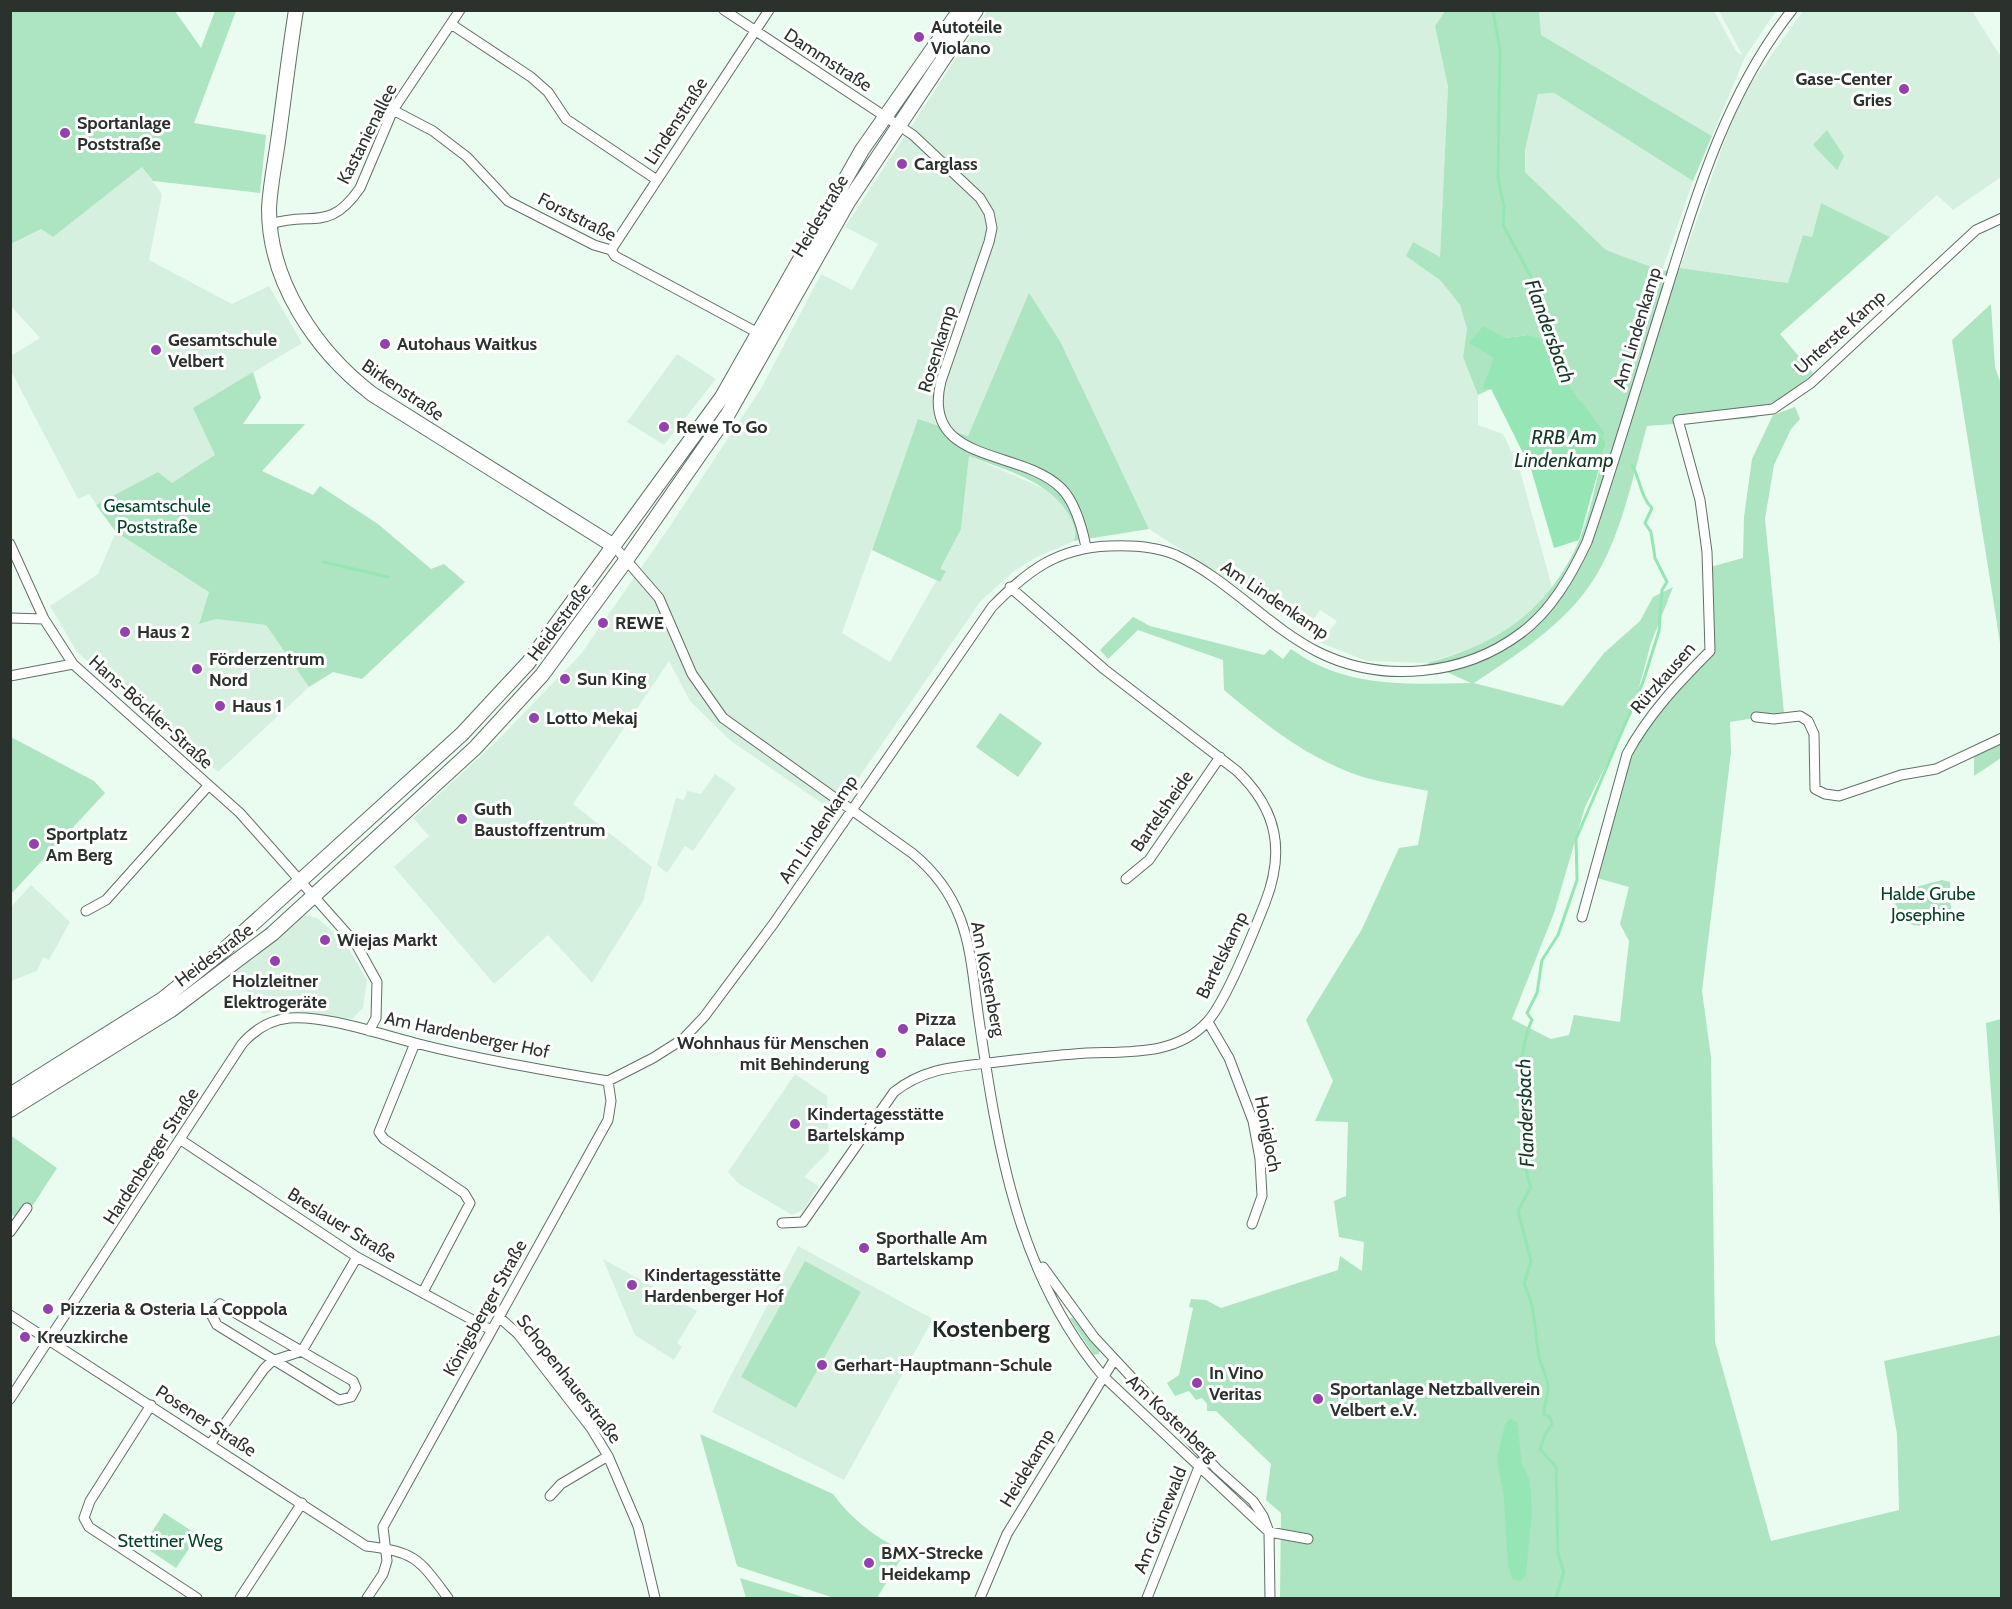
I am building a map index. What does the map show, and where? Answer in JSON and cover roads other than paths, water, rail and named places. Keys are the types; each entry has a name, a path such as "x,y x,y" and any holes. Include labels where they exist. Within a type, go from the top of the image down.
{"main road":[{"name":"Birkenstraße","path":"296,10 272,188 271,224 277,257 306,326 349,376 399,411 614,546"},
{"name":"Heidestraße","path":"10,1095 163,999 300,883 462,734 528,663 717,405 760,334 830,205 884,117 960,10"},
{"name":"Heidestraße","path":"10,1110 171,1010 235,963 475,748 561,651 749,381 832,228 976,10"}],"street":[{"name":"Kastanienallee","path":"271,224 285,219 319,220 332,215 352,199 360,188 393,110 460,10"},
{"name":"Dammstraße","path":"724,10 898,126"},
{"name":"Lindenstraße","path":"611,250 769,10"},
{"name":"Am Lindenkamp","path":"608,1081 682,1039 704,1017 774,923 969,638 1010,587 1056,556 1086,547 1144,547 1175,555 1210,576 1318,651 1364,668 1426,671 1458,664 1491,652 1521,633 1548,608 1572,573 1587,542 1713,150 1740,88 1765,46 1792,10"},
{"path":"451,24 531,77 548,92 566,119 657,180"},
{"name":"Forststraße","path":"393,110 433,131 467,157 508,201 594,245 611,250 615,256 760,334"},
{"name":"Rosenkamp","path":"898,126 913,135 981,198 989,213 992,228 984,261 941,381 937,399 938,413 946,429 972,449 1050,479 1062,489 1082,528 1086,547"},
{"name":"Unterste Kamp","path":"1678,420 1773,409 1811,383 1976,230 2001,218"},
{"name":"Rützkausen","path":"1582,917 1627,754 1638,732 1654,712 1710,651 1707,552 1700,500 1678,420"},
{"name":"Hans-Böckler-Straße","path":"10,544 44,619 73,664 240,813 312,896"},
{"name":"Am Kostenberg","path":"614,546 659,598 697,681 723,718 923,862 951,899 964,934 1016,1208 1054,1306 1084,1353 1103,1376 1269,1532"},
{"name":"Bartelskamp","path":"782,1223 803,1222 894,1092 910,1079 950,1066 1077,1054 1153,1050 1180,1041 1208,1022 1235,972 1272,884 1277,844 1270,816 1256,789 1220,757 1082,651 1010,587"},
{"path":"10,618 44,619"},
{"path":"10,676 73,664"},
{"path":"1756,717 1774,719 1800,716 1808,721 1814,734 1815,789 1825,794 1839,796 1901,775 1936,769 2001,738"},
{"name":"Bartelsheide","path":"1126,879 1149,860 1220,757"},
{"path":"86,911 106,900 208,786"},
{"name":"Am Hardenberger Hof","path":"312,896 356,944 377,982 377,1016 369,1031 500,1062 608,1081"},
{"name":"Hardenberger Straße","path":"10,1399 51,1340 242,1044 262,1026 279,1020 297,1018 369,1031"},
{"name":"Honigloch","path":"1208,1022 1229,1058 1253,1121 1260,1159 1262,1196 1252,1224"},
{"path":"415,1043 379,1132 384,1139 464,1193 470,1203 423,1292"},
{"name":"Königsberger Straße","path":"368,1599 383,1574 387,1561 383,1527 608,1120 611,1101 608,1081"},
{"name":"Breslauer Straße","path":"181,1140 357,1257 491,1330"},
{"path":"10,1232 27,1208"},
{"name":"Am Kostenberg","path":"1033,1253 1094,1337 1114,1360 1204,1454 1253,1501 1263,1516 1269,1532"},
{"path":"211,1443 272,1361 302,1351 357,1257"},
{"path":"220,1304 224,1305 302,1351 354,1383 356,1388 349,1399 339,1400 272,1361 213,1322 211,1318 213,1310 220,1304"},
{"name":"Posener Straße","path":"10,1315 151,1404 366,1546 396,1549 411,1555 426,1569 448,1599"},
{"name":"Schopenhauerstraße","path":"499,1317 518,1334 591,1428 608,1456 638,1526 655,1599"},
{"name":"Heidekamp","path":"980,1599 1007,1534 1114,1360"},
{"path":"151,1404 90,1501 84,1518 89,1527 197,1599"},
{"name":"Am Grünewald","path":"1147,1599 1204,1454"},
{"path":"550,1496 561,1484 608,1456"},
{"path":"240,1599 302,1503"},
{"path":"1270,1599 1269,1532 1308,1539"}],"water":[{"name":"RRB Am Lindenkamp","path":"1483,326 1505,338 1527,335 1539,338 1606,443 1579,540 1554,548 1531,469 1491,389 1482,389 1494,358 1469,343"},
{"path":"1510,1419 1517,1422 1522,1464 1530,1481 1532,1511 1526,1575 1521,1581 1513,1579 1508,1566 1504,1498 1497,1458 1505,1424"}],"waterway":[{"name":"Flandersbach","path":"1493,10 1500,51 1498,178 1504,207 1503,225 1538,290 1547,333 1563,375"},
{"name":"Flandersbach","path":"1581,403 1603,434"},
{"name":"Flandersbach","path":"1556,1598 1564,1572 1558,1554 1556,1467 1540,1449 1552,1424 1550,1417 1544,1414 1548,1384 1540,1361 1533,1312 1524,1284 1531,1261 1518,1211 1531,1187 1526,1168 1526,1120 1525,1108 1520,1097 1519,1080 1524,1047 1532,1020 1527,1013 1537,993 1542,960 1558,935 1577,880 1576,839 1643,682 1659,631 1662,590 1667,582 1655,558 1651,532 1645,523 1652,508 1645,499 1632,465"},
{"path":"324,562 388,577"}],"place":[{"name":"Autoteile Violano","path":"919,37"},
{"name":"Gase-Center Gries","path":"1904,89"},
{"name":"Sportanlage Poststraße","path":"65,133"},
{"name":"Carglass","path":"902,164"},
{"name":"Autohaus Waitkus","path":"385,344"},
{"name":"Gesamtschule Velbert","path":"156,350"},
{"name":"Rewe To Go","path":"664,427"},
{"name":"REWE","path":"603,623"},
{"name":"Haus 2","path":"125,632"},
{"name":"Förderzentrum Nord","path":"197,669"},
{"name":"Sun King","path":"565,679"},
{"name":"Haus 1","path":"220,706"},
{"name":"Lotto Mekaj","path":"534,718"},
{"name":"Guth Baustoffzentrum","path":"462,819"},
{"name":"Sportplatz Am Berg","path":"34,844"},
{"name":"Wiejas Markt","path":"325,940"},
{"name":"Holzleitner Elektrogeräte","path":"275,961"},
{"name":"Pizza Palace","path":"903,1029"},
{"name":"Wohnhaus für Menschen mit Behinderung","path":"881,1053"},
{"name":"Kindertagesstätte Bartelskamp","path":"795,1124"},
{"name":"Sporthalle Am Bartelskamp","path":"864,1248"},
{"name":"Kindertagesstätte Hardenberger Hof","path":"632,1285"},
{"name":"Pizzeria & Osteria La Coppola","path":"48,1309"},
{"name":"Kreuzkirche","path":"25,1337"},
{"name":"Gerhart-Hauptmann-Schule","path":"822,1365"},
{"name":"In Vino Veritas","path":"1197,1383"},
{"name":"Sportanlage Netzballverein Velbert e.V.","path":"1318,1399"},
{"name":"BMX-Strecke Heidekamp","path":"869,1563"}],"district":[{"name":"Kostenberg","path":"991,1328"}],"park label":[{"name":"Gesamtschule Poststraße","path":"157,516"},
{"name":"Halde Grube Josephine","path":"1928,904"},
{"name":"Stettiner Weg","path":"170,1541"}]}
